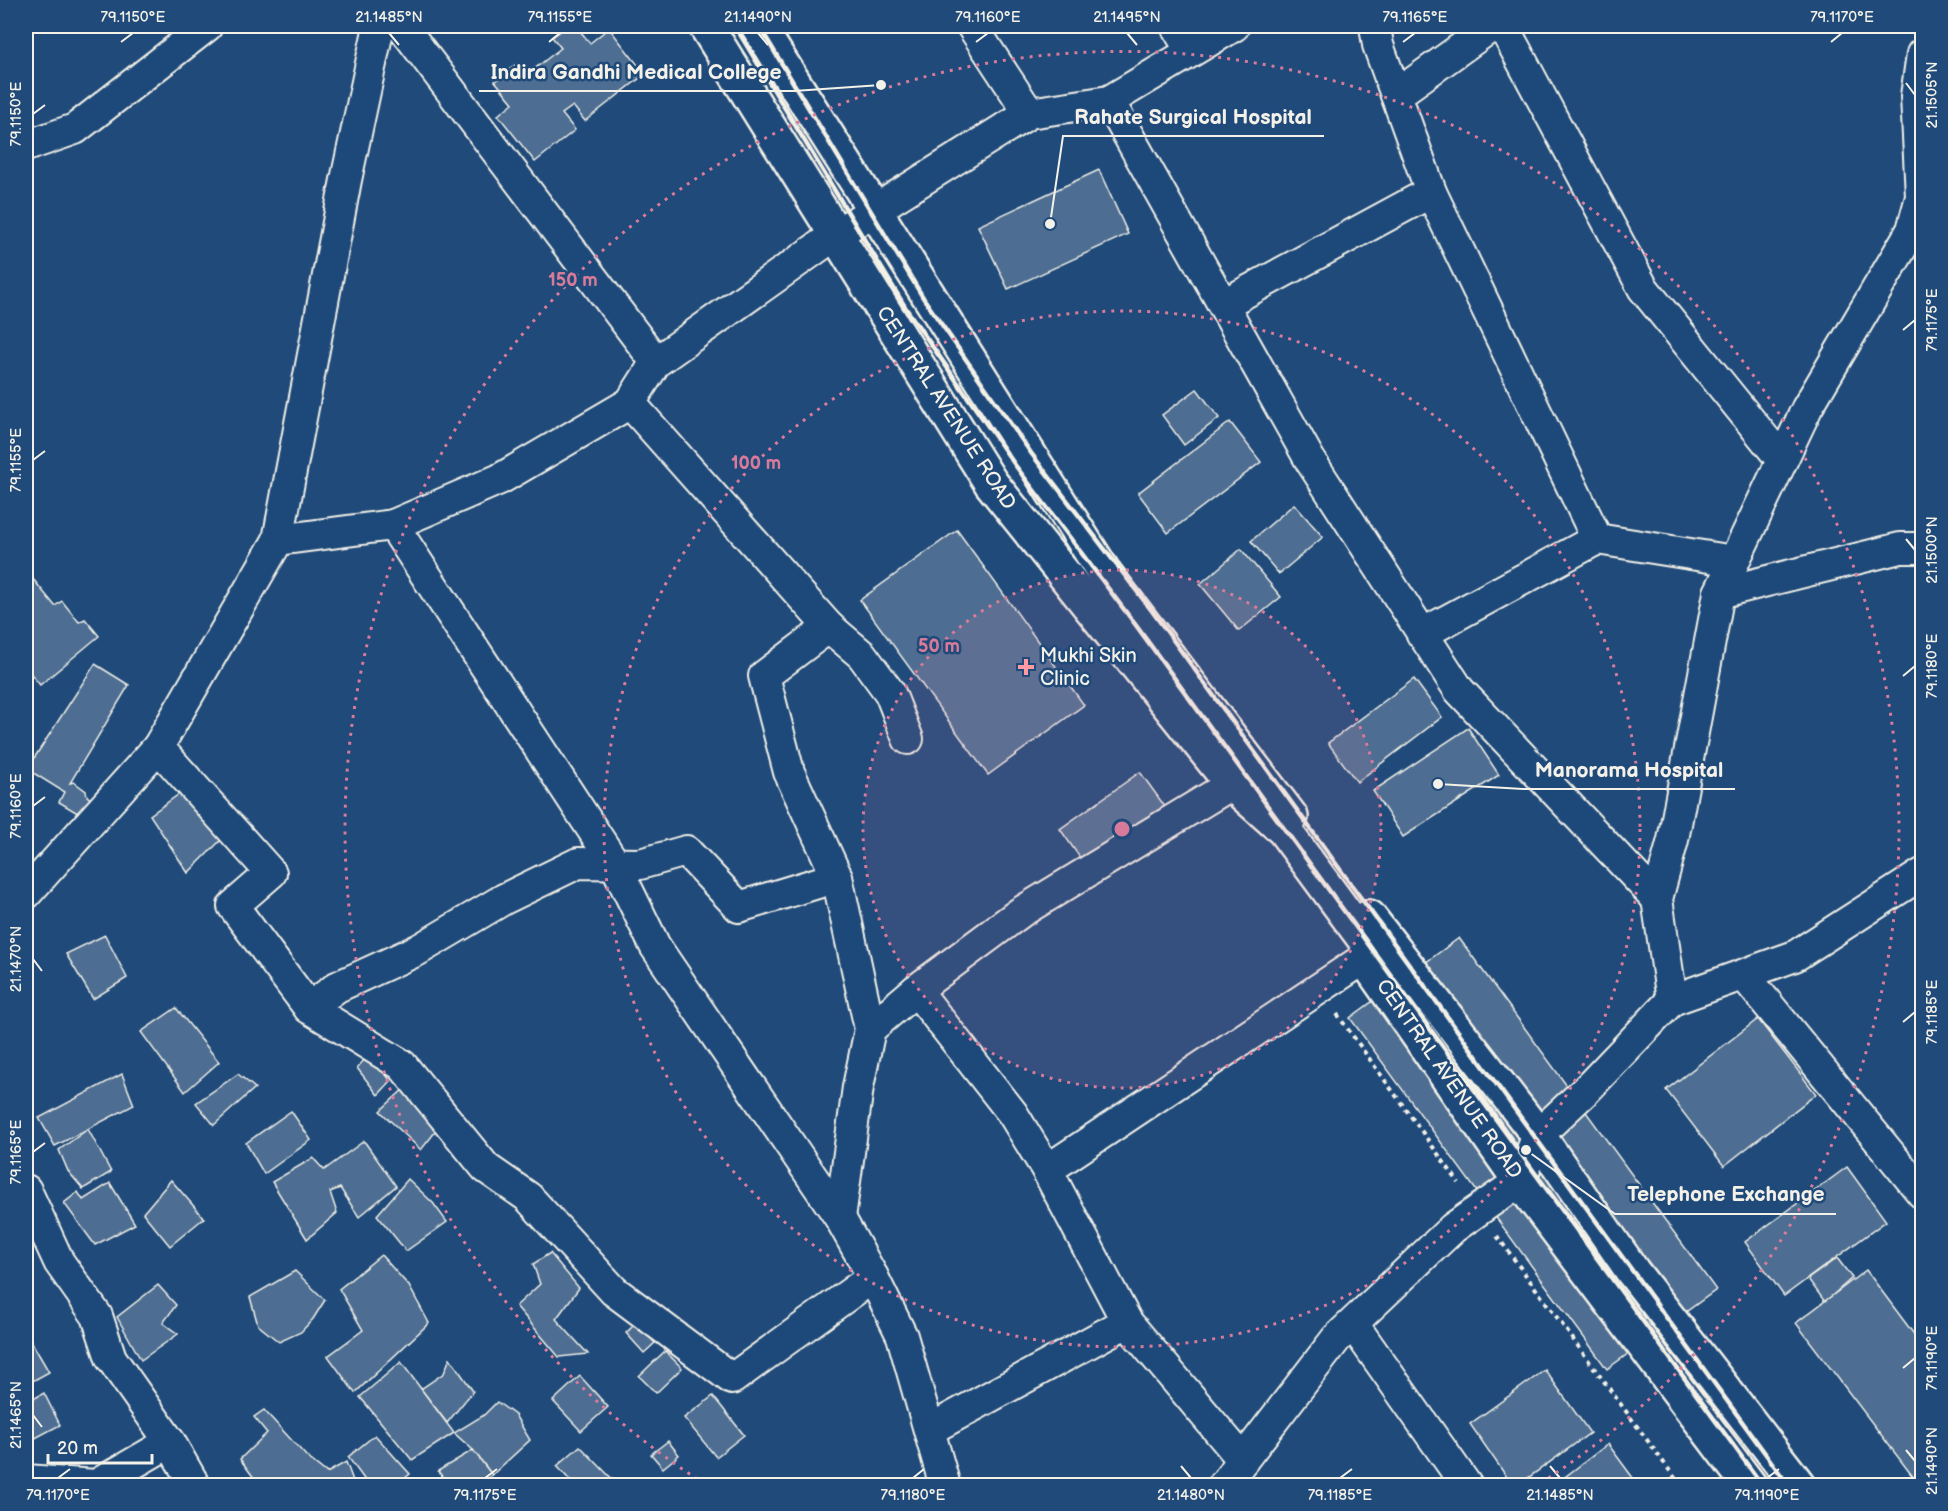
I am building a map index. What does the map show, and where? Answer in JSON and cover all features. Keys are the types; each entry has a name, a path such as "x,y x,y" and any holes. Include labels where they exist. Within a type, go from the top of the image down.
{"main road":[{"name":"CENTRAL AVENUE ROAD","path":"706,26 991,483 1232,784 1284,830 1374,952 1372,969 1520,1181 1750,1485"},
{"path":"758,26 1103,571 1538,1135 1633,1272 1799,1485"}],"street":[{"path":"26,146 75,129 207,26"},
{"path":"26,894 158,747 278,540 346,180 379,26"},
{"path":"402,26 656,362"},
{"path":"972,26 1029,113"},
{"path":"1176,26 1191,51"},
{"path":"278,540 393,525 500,479 630,403 656,362 835,235 1029,113 1109,101 1233,26"},
{"path":"1375,26 1378,45 1431,192 1597,539"},
{"path":"1396,95 1492,26"},
{"path":"1503,26 1643,288 1782,460"},
{"path":"1672,1000 1657,899 1673,840 1719,593 1807,408 1912,230 1921,197 1920,126 1916,96 1923,54"},
{"path":"1109,101 1310,460 1459,690 1657,899"},
{"path":"1224,304 1431,192"},
{"path":"630,403 828,627 862,656 890,693 908,740"},
{"path":"393,525 615,864 655,946 840,1218 873,1276 902,1336 945,1485"},
{"path":"1422,634 1597,539 1734,561"},
{"path":"1719,593 1900,548 1923,548"},
{"path":"828,627 764,675 789,772 837,877 870,1029 858,1087 840,1218"},
{"path":"158,747 271,873 233,906 309,1008 402,1065 486,1168 528,1197 614,1291 732,1379 873,1276"},
{"path":"870,1029 916,990 1020,912 1232,784"},
{"path":"309,1008 338,987 418,950 504,899 578,863 640,864 687,851 739,907 837,877"},
{"path":"1223,1485 1336,1339 1453,1228 1520,1181 1538,1135 1586,1090 1672,1000 1795,956 1923,874"},
{"path":"1047,1170 1374,952"},
{"path":"1744,975 1923,1192"},
{"path":"916,990 1013,1114 1047,1170 1127,1322 1243,1460"},
{"path":"26,1190 59,1262 97,1316 111,1358 170,1442 195,1485"},
{"path":"929,1430 1127,1322"},
{"path":"1353,1324 1467,1485"},
{"path":"26,1480 96,1485 170,1442"}],"building":[{"path":"568,26 576,26 590,43 609,28 645,74 585,121 573,106 562,114 575,130 535,162 498,115 513,103 495,81 515,65 524,77 561,48 552,37"},
{"path":"1099,170 1128,234 1008,289 978,226"},
{"path":"1197,389 1219,418 1184,445 1162,415"},
{"path":"1230,422 1261,462 1168,533 1138,493"},
{"path":"1294,504 1323,537 1279,574 1251,541"},
{"path":"957,530 1084,705 988,775 860,600"},
{"path":"1241,549 1281,597 1239,631 1200,584"},
{"path":"28,573 55,606 62,601 79,622 85,619 99,636 40,685 26,668 26,575"},
{"path":"95,664 129,685 70,783 74,782 86,791 87,796 96,803 86,818 59,802 64,792 27,769"},
{"path":"1414,679 1442,717 1357,782 1328,743"},
{"path":"1468,728 1499,775 1403,837 1373,791"},
{"path":"1140,772 1166,808 1085,865 1060,829"},
{"path":"182,792 221,840 188,873 150,815"},
{"path":"105,935 127,978 93,999 66,954"},
{"path":"1459,938 1716,1290 1607,1369 1350,1018"},
{"path":"176,1008 219,1062 185,1092 141,1032"},
{"path":"1758,1019 1816,1094 1724,1166 1666,1090"},
{"path":"369,1054 391,1081 378,1095 357,1068"},
{"path":"122,1074 134,1105 55,1146 39,1118"},
{"path":"238,1074 255,1088 214,1125 196,1103"},
{"path":"407,1086 443,1122 421,1150 380,1111"},
{"path":"291,1111 311,1140 264,1174 246,1143"},
{"path":"88,1129 111,1172 83,1189 68,1171 59,1150"},
{"path":"364,1141 396,1186 359,1217 340,1188 330,1192 337,1213 307,1239 272,1182 313,1158 324,1170"},
{"path":"1847,1167 1886,1221 1784,1296 1745,1242"},
{"path":"408,1179 433,1203 447,1222 406,1251 377,1215"},
{"path":"171,1180 204,1218 170,1246 143,1213"},
{"path":"110,1183 135,1224 95,1245 64,1203 78,1192 83,1200"},
{"path":"550,1253 579,1288 556,1319 588,1354 559,1357 516,1306 540,1284 533,1264"},
{"path":"381,1255 409,1286 429,1323 355,1393 328,1356 363,1330 339,1289"},
{"path":"1837,1258 1852,1278 1825,1302 1808,1279"},
{"path":"1866,1270 1922,1345 1922,1483 1920,1486 1796,1323"},
{"path":"295,1271 325,1300 301,1332 279,1342 258,1325 250,1297"},
{"path":"158,1285 176,1305 163,1323 178,1334 141,1360 117,1317"},
{"path":"636,1323 655,1343 644,1353 626,1333"},
{"path":"27,1334 49,1372 29,1383 26,1377"},
{"path":"665,1351 682,1368 656,1393 639,1376"},
{"path":"450,1358 473,1391 447,1423 421,1389 444,1373"},
{"path":"401,1362 454,1433 412,1460 360,1397"},
{"path":"1545,1370 1590,1433 1517,1486 1513,1486 1470,1424"},
{"path":"580,1376 608,1407 581,1431 553,1401"},
{"path":"44,1393 60,1425 26,1443 26,1403"},
{"path":"713,1396 744,1435 716,1457 684,1418"},
{"path":"497,1402 515,1415 530,1440 492,1475 473,1450 454,1433 484,1415"},
{"path":"264,1410 307,1457 327,1473 346,1462 355,1486 260,1486 240,1459 267,1433 254,1417"},
{"path":"375,1435 410,1474 395,1486 369,1486 348,1457"},
{"path":"668,1441 679,1455 663,1468 651,1454"},
{"path":"1608,1444 1639,1486 1553,1486"},
{"path":"580,1446 619,1486 575,1486 557,1466"},
{"path":"473,1450 492,1475 476,1486 449,1486 438,1471"},
{"path":"668,1478 676,1486 644,1486 642,1483"}],"railway":[{"path":"735,26 907,310 1015,465 1135,624 1763,1486"},
{"path":"759,26 924,299 1031,453 1152,611 1789,1486"}],"place":[{"name":"Indira Gandhi Medical College","path":"881,85"},
{"name":"Rahate Surgical Hospital","path":"1050,224"},
{"name":"Mukhi Skin Clinic","path":"1026,667"},
{"name":"Manorama Hospital","path":"1438,784"},
{"name":"Telephone Exchange","path":"1526,1150"}]}
